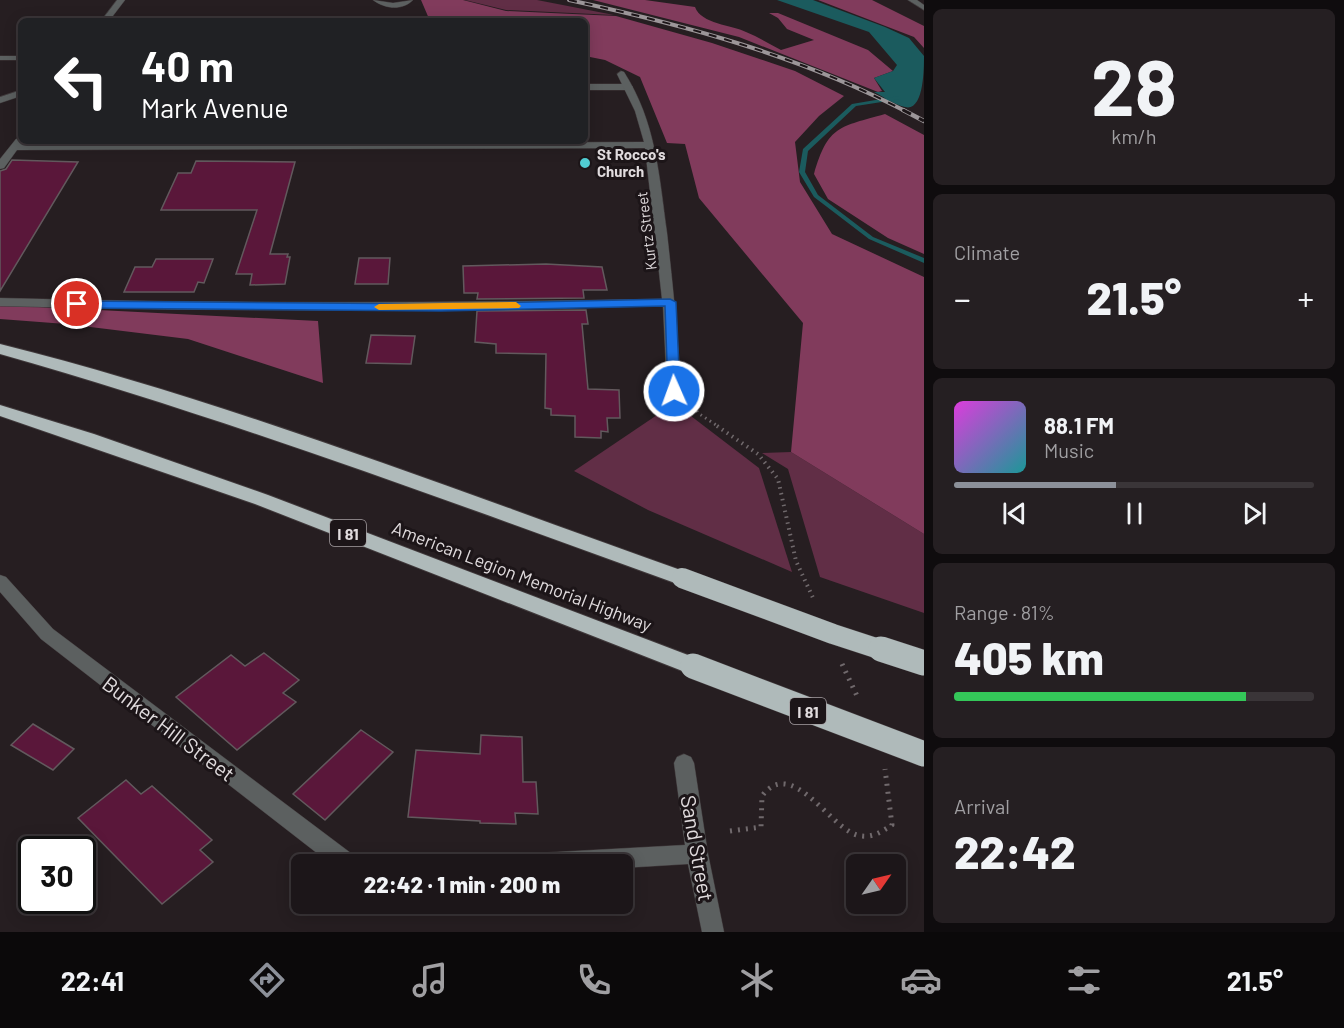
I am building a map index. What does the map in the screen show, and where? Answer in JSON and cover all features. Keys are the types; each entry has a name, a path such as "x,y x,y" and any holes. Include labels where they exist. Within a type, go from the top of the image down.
{"highway":[{"path":"0,350 69,367 235,420 833,633 924,663"},
{"name":"American Legion Memorial Highway","path":"0,410 121,448 207,479 924,754"}],"street":[{"path":"107,18 121,0"},
{"path":"377,0 394,6 405,4 409,0"},
{"path":"912,0 924,9"},
{"path":"0,58 18,58"},
{"name":"Kurtz Street","path":"621,74 634,94 651,145 670,302 674,391"},
{"path":"588,87 629,87"},
{"path":"0,100 18,94"},
{"path":"0,166 18,142"},
{"path":"14,147 651,145"},
{"path":"0,302 143,306 429,307 670,302"},
{"name":"Bunker Hill Street","path":"0,581 47,634 335,854"},
{"name":"Sand Street","path":"684,763 697,854 713,932"},
{"path":"633,858 697,854"}],"path":[{"path":"691,393 698,413 758,454 778,479 796,561 816,604"},
{"path":"840,658 859,702"},
{"path":"730,831 761,827 762,796 771,786 787,783 800,789 846,830 866,836 881,835 892,825 885,766"}],"shaded area":[{"path":"421,0 463,0 506,11 616,16 712,43 795,71 844,96 819,116 795,142 800,182 832,234 924,277 924,534 791,452 803,323 699,198 685,144 667,143 640,77 605,60 588,57 588,18 429,18"},
{"path":"465,0 537,0 614,15 506,10"},
{"path":"593,0 645,0 695,7 698,13 710,21 746,32 781,50 814,40 787,29 778,18 769,13 778,13 868,50 893,71 874,78 882,91 878,92 739,37"},
{"path":"818,0 872,0 924,26 924,48 914,37"},
{"path":"885,114 924,135 924,254 888,238 828,199 814,174 825,146 838,130"},
{"path":"0,305 318,321 323,383 188,339 66,324 0,319"},
{"path":"660,413 687,413 759,468 792,572 648,510 574,471"},
{"path":"791,452 924,534 924,613 820,577 788,469 762,453"}],"water":[{"path":"777,0 813,0 909,38 924,56 922,88 916,103 911,107 905,107 874,92 885,92 874,78 893,71 897,65 869,32"}],"building":[{"path":"12,160 78,162 0,291 0,171 6,169"},
{"path":"196,161 295,162 270,254 288,254 287,257 290,257 285,284 250,285 252,274 236,274 257,210 161,210 178,173 191,173"},
{"path":"359,258 390,258 388,284 355,284"},
{"path":"156,259 213,259 204,283 198,282 194,292 124,292 135,267 152,267"},
{"path":"546,264 602,267 607,290 583,290 584,298 477,299 478,293 464,293 463,266"},
{"path":"586,310 588,324 582,324 588,389 619,390 620,418 607,418 608,432 601,431 601,438 575,437 575,416 551,415 551,409 545,408 546,354 496,353 496,344 475,342 477,311"},
{"path":"371,335 415,336 411,364 366,363"},
{"path":"264,653 299,680 283,693 296,702 237,750 176,697 231,655 245,666"},
{"path":"33,724 74,749 53,770 11,745"},
{"path":"361,730 393,752 325,820 293,794"},
{"path":"481,735 522,737 523,782 536,782 538,814 515,813 516,824 408,817 416,750 480,754"},
{"path":"126,780 141,794 152,786 212,840 200,850 213,862 162,904 78,818"}],"waterway":[{"path":"899,98 854,105 805,150 802,172 816,196 871,238 924,261"}],"railway":[{"path":"569,0 656,20 741,44 825,74 903,110"},
{"path":"903,110 924,121"}],"slow traffic":[{"path":"379,307 516,306"}],"place":[{"name":"St Rocco's Church","path":"585,163"}],"route":[{"path":"77,304 441,307 670,302 674,391"}]}
